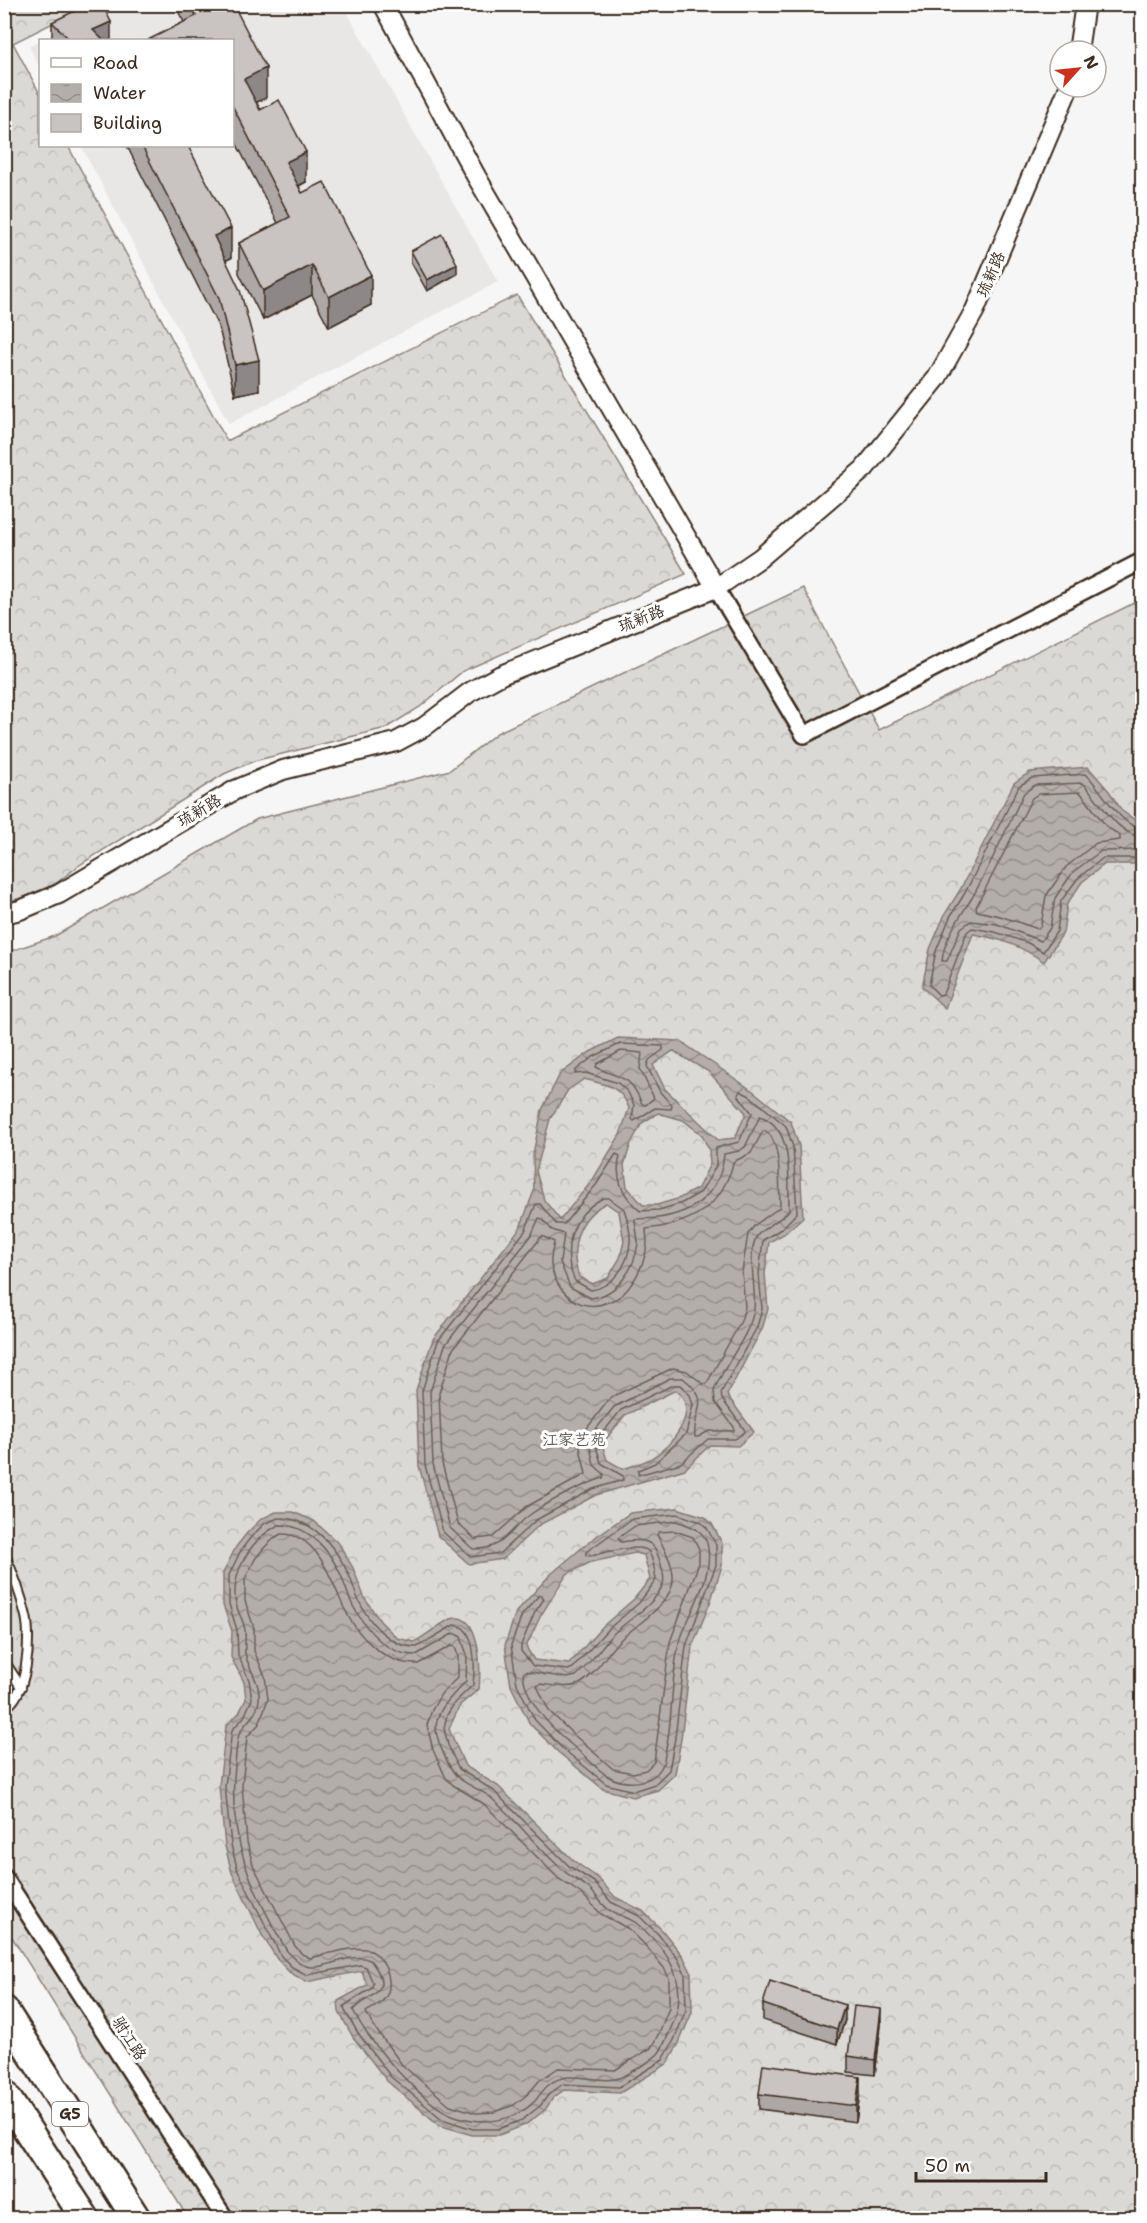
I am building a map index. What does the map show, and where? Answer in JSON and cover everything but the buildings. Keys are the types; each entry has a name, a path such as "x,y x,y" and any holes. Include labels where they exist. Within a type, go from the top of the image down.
{"highway":[{"name":"G5","path":"4,2010 136,2218"},
{"name":"G5","path":"4,2094 85,2218"}],"street":[{"path":"383,4 476,176 804,735 1143,561"},
{"path":"1080,39 1085,4"},
{"name":"琉新路","path":"4,914 20,910 58,894 259,778 396,742 424,727 470,692 501,675 716,588 760,558 864,469 937,378 975,310 1064,99"},
{"name":"驸江路","path":"4,1877 225,2218"}],"lane":[{"path":"4,1553 13,1572 26,1618 27,1660 21,1687 11,1705 4,1708"},
{"path":"4,1661 21,1687"}],"shaded area":[{"path":"111,5 343,5 498,282 229,424 82,147 234,147 234,39 43,39"},
{"path":"39,41 39,67 29,46"}],"green space":[{"path":"4,5 89,5 13,43 39,92 39,147 69,147 227,441 517,295 686,574 463,671 420,707 386,728 254,761 224,774 81,864 55,884 22,898 5,902"},
{"name":"江家艺苑","path":"803,588 879,730 1142,599 1142,2218 188,2218 5,1926 5,953 55,936 257,819 450,770 497,733"}],"water":[{"path":"1088,767 1109,791 1122,811 1142,825 1142,864 1105,864 1082,882 1067,904 1063,933 1044,962 1010,944 973,934 945,1008 922,987 930,949 945,914 960,890 1014,783 1030,772"},
{"path":"618,1038 680,1041 753,1091 791,1122 799,1146 803,1217 784,1234 769,1242 765,1274 768,1309 762,1329 727,1395 754,1432 738,1446 710,1445 685,1469 596,1495 539,1525 503,1559 469,1564 438,1536 419,1466 416,1390 433,1339 520,1228 534,1191 533,1154 542,1110 560,1074 590,1052","holes":["673,1051 709,1072 746,1113 735,1138 718,1140 665,1089 653,1065","584,1079 599,1083 617,1090 629,1108 620,1135 592,1181 560,1220 544,1200 536,1171 550,1119 568,1090","658,1113 683,1120 702,1135 709,1150 710,1164 698,1188 680,1198 657,1205 643,1205 627,1187 624,1165 631,1143 642,1123","606,1203 619,1212 624,1241 620,1258 608,1278 592,1284 579,1277 575,1255 578,1235 588,1217","676,1390 683,1399 686,1408 681,1428 667,1446 650,1459 623,1469 607,1460 602,1444 625,1415"]},
{"path":"677,1508 705,1517 712,1524 722,1543 722,1566 692,1647 675,1774 658,1790 633,1797 603,1789 558,1752 530,1724 511,1686 505,1645 516,1612 550,1575 591,1540 630,1513","holes":["635,1553 644,1555 650,1579 634,1599 603,1626 569,1664 534,1660 526,1647 541,1615 567,1574 591,1562"]},
{"path":"276,1512 293,1512 314,1521 339,1544 353,1568 365,1599 380,1621 397,1638 414,1642 451,1619 461,1618 468,1623 474,1632 477,1644 480,1669 479,1689 460,1705 449,1729 465,1766 498,1786 574,1861 598,1878 615,1897 643,1911 683,1956 691,1972 692,2012 667,2064 620,2093 564,2090 553,2098 545,2110 525,2125 499,2135 472,2135 439,2125 387,2081 353,2037 339,2012 338,2001 367,1985 362,1971 306,1982 289,1972 277,1959 262,1935 232,1873 225,1846 219,1786 226,1726 239,1713 246,1699 244,1682 231,1657 232,1631 223,1605 223,1573 236,1547 247,1533 261,1519"}]}
